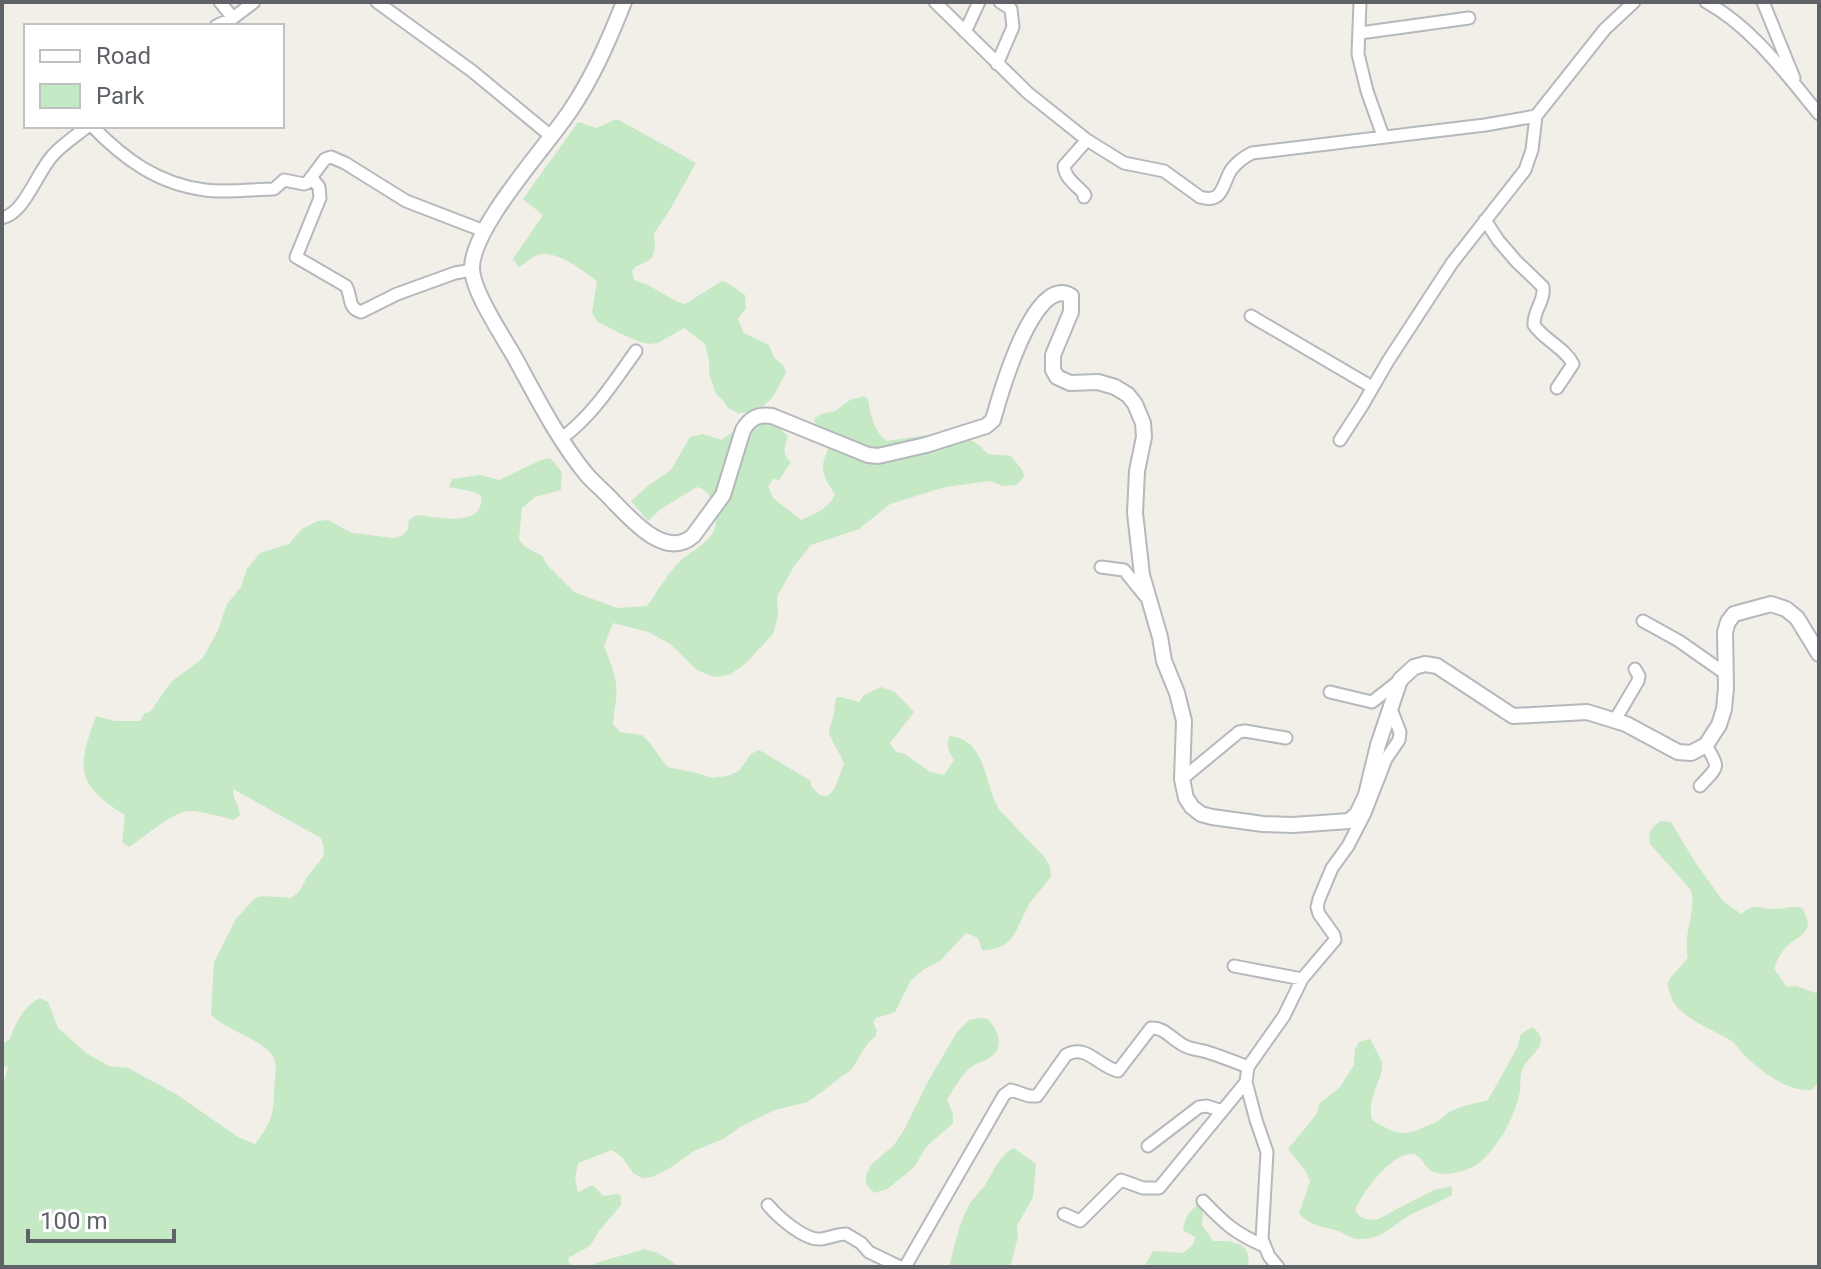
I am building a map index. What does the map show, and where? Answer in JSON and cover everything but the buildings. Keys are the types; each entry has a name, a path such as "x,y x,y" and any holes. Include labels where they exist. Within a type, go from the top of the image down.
{"street":[{"path":"220,2 233,18"},
{"path":"220,24 254,2"},
{"path":"377,2 472,71 552,137"},
{"path":"624,2 592,76 484,231 475,251 472,270 483,302 562,438 587,474 638,525 657,538 678,544 693,536 723,495 743,430 755,417 772,416 868,455 878,456 986,426 993,420 1018,345 1031,320 1045,301 1055,293 1063,292 1071,296 1071,312 1053,355 1053,370 1057,377 1070,383 1098,382 1115,387 1128,395 1143,423 1135,513 1142,575 1164,661 1184,721 1182,779 1186,798 1192,807 1212,817 1263,824 1349,821 1357,814 1366,795 1378,745 1400,680"},
{"path":"935,2 1028,93 1087,140 1124,163 1164,171 1205,199 1220,194 1231,170 1252,153 1536,116"},
{"path":"965,32 979,2"},
{"path":"997,64 1013,27 1013,11 1000,2"},
{"path":"1360,2 1358,54 1383,136"},
{"path":"1340,440 1452,263 1525,170 1532,150 1536,116 1605,29 1634,2"},
{"path":"1706,2 1723,11 1743,28 1819,114"},
{"path":"1763,2 1797,86"},
{"path":"1360,33 1469,18"},
{"path":"2,218 21,206 54,154 87,128"},
{"path":"92,128 128,160 169,181 206,190 274,189 284,180 304,184 325,159 331,157 406,201 484,231"},
{"path":"1084,197 1065,172 1064,166 1087,140"},
{"path":"311,177 319,187 320,198 296,257 346,286 354,310 361,312 397,294 472,270"},
{"path":"1485,220 1516,261 1543,287 1544,294 1534,315 1534,325 1573,364 1557,388"},
{"path":"1251,316 1372,387"},
{"path":"562,438 595,408 636,351"},
{"path":"1101,567 1124,570 1150,603"},
{"path":"1330,692 1372,702 1414,667 1425,664 1437,666 1513,716 1587,712 1615,720 1678,752 1691,753 1706,745 1719,725 1724,709 1725,632 1734,614 1771,604 1786,609 1797,618 1819,654"},
{"path":"1643,621 1679,641 1726,674"},
{"path":"1615,720 1638,681 1635,669"},
{"path":"1278,1267 1262,1239 1267,1152 1246,1082 1248,1067 1284,1016 1302,979 1335,940 1317,907 1332,868 1348,846 1386,759 1399,740 1400,732 1391,709"},
{"path":"1182,779 1239,732 1286,738"},
{"path":"1700,786 1716,768 1706,745"},
{"path":"1234,966 1302,979"},
{"path":"768,1205 777,1216 811,1238 846,1234 869,1252 903,1267 1004,1095 1011,1090 1037,1096 1072,1051 1079,1051 1118,1071 1151,1028 1156,1028 1181,1045 1207,1051 1248,1067"},
{"path":"1064,1214 1080,1221 1121,1180 1143,1188 1159,1188 1246,1082"},
{"path":"1148,1146 1199,1107 1222,1111"},
{"path":"1203,1201 1228,1227 1264,1246"}],"green space":[{"path":"614,120 696,163 654,233 652,257 632,271 634,280 685,304 722,281 745,295 746,308 738,319 744,333 769,345 774,358 783,365 786,373 772,398 761,408 738,413 728,408 716,394 709,374 705,344 684,328 658,343 640,342 597,321 592,313 597,281 579,268 550,254 536,255 519,267 513,259 543,215 523,199 578,122 597,128"},
{"path":"864,396 868,399 876,427 886,441 928,435 970,440 988,454 1011,456 1024,477 1016,485 1003,486 990,481 945,487 890,504 859,529 811,545 794,566 777,597 778,615 773,634 745,664 729,675 714,677 697,670 669,643 648,632 613,623 604,646 616,684 613,724 620,732 642,735 667,767 712,778 727,776 739,771 751,754 759,750 811,781 811,786 824,796 833,791 844,763 829,734 837,697 859,702 864,695 881,687 895,692 914,712 890,743 896,752 905,754 930,772 944,775 954,760 948,739 950,736 962,739 978,755 999,809 1050,867 1051,877 1030,903 1008,942 982,950 978,938 966,933 940,961 911,980 895,1012 876,1018 873,1023 877,1030 875,1037 867,1044 852,1069 808,1102 775,1110 725,1138 694,1151 652,1177 643,1178 633,1173 622,1157 612,1150 578,1163 575,1179 578,1192 593,1185 603,1196 621,1196 621,1205 590,1246 568,1258 574,1267 2,1267 2,1088 8,1067 2,1066 2,1044 10,1039 25,1010 40,998 48,1002 58,1028 86,1053 109,1066 128,1068 176,1094 238,1137 255,1144 272,1114 275,1061 265,1048 211,1014 214,962 236,919 255,898 291,898 299,892 323,857 321,838 233,789 240,815 234,820 200,812 183,812 129,847 122,842 125,815 97,794 85,773 85,749 96,716 115,721 140,721 171,682 203,658 227,604 241,587 247,569 260,553 289,544 302,529 328,520 352,533 394,538 403,535 408,529 409,520 417,515 448,519 468,517 476,513 481,496 449,487 452,479 480,475 499,480 550,458 562,472 561,490 535,497 522,508 519,539 524,546 542,556 574,592 617,608 647,606 673,569 705,542 715,527 711,498 706,491 697,487 662,508 648,521 631,501 671,470 690,437 703,434 721,440 734,431 747,415 778,427 788,436 785,453 791,462 779,480 773,479 768,486 773,498 801,520 826,507 835,494 823,472 832,437 818,430 814,419"},
{"path":"1661,821 1671,822 1723,901 1741,914 1754,907 1802,908 1807,927 1785,948 1774,969 1787,987 1796,986 1819,994 1819,1081 1812,1090 1785,1085 1769,1075 1730,1040 1689,1017 1673,1002 1667,984 1688,958 1692,899 1691,890 1650,844 1651,830"},
{"path":"988,1019 994,1027 999,1041 997,1050 991,1057 966,1071 957,1083 947,1100 953,1123 926,1147 915,1166 905,1175 887,1189 874,1193 866,1184 871,1165 894,1145 904,1130 957,1032 969,1020"},
{"path":"1532,1027 1541,1037 1541,1042 1522,1070 1519,1096 1509,1124 1486,1157 1469,1169 1443,1174 1429,1169 1417,1155 1406,1155 1379,1175 1355,1211 1369,1220 1378,1219 1434,1190 1452,1186 1452,1195 1369,1238 1353,1238 1314,1224 1299,1214 1310,1181 1288,1149 1316,1115 1320,1103 1340,1087 1354,1065 1359,1042 1370,1039 1382,1063 1371,1103 1372,1120 1390,1130 1404,1133 1436,1122 1455,1109 1488,1100 1517,1048 1521,1034"},
{"path":"1014,1148 1036,1164 1033,1197 1017,1226 1018,1236 1009,1267 949,1267 970,1203 1001,1158"},
{"path":"1201,1205 1202,1225 1213,1241 1241,1245 1247,1252 1249,1267 1144,1267 1153,1251 1183,1253 1192,1246 1196,1237 1184,1231 1183,1227 1188,1214"},
{"path":"644,1249 658,1253 680,1267 588,1267 601,1261"}]}
